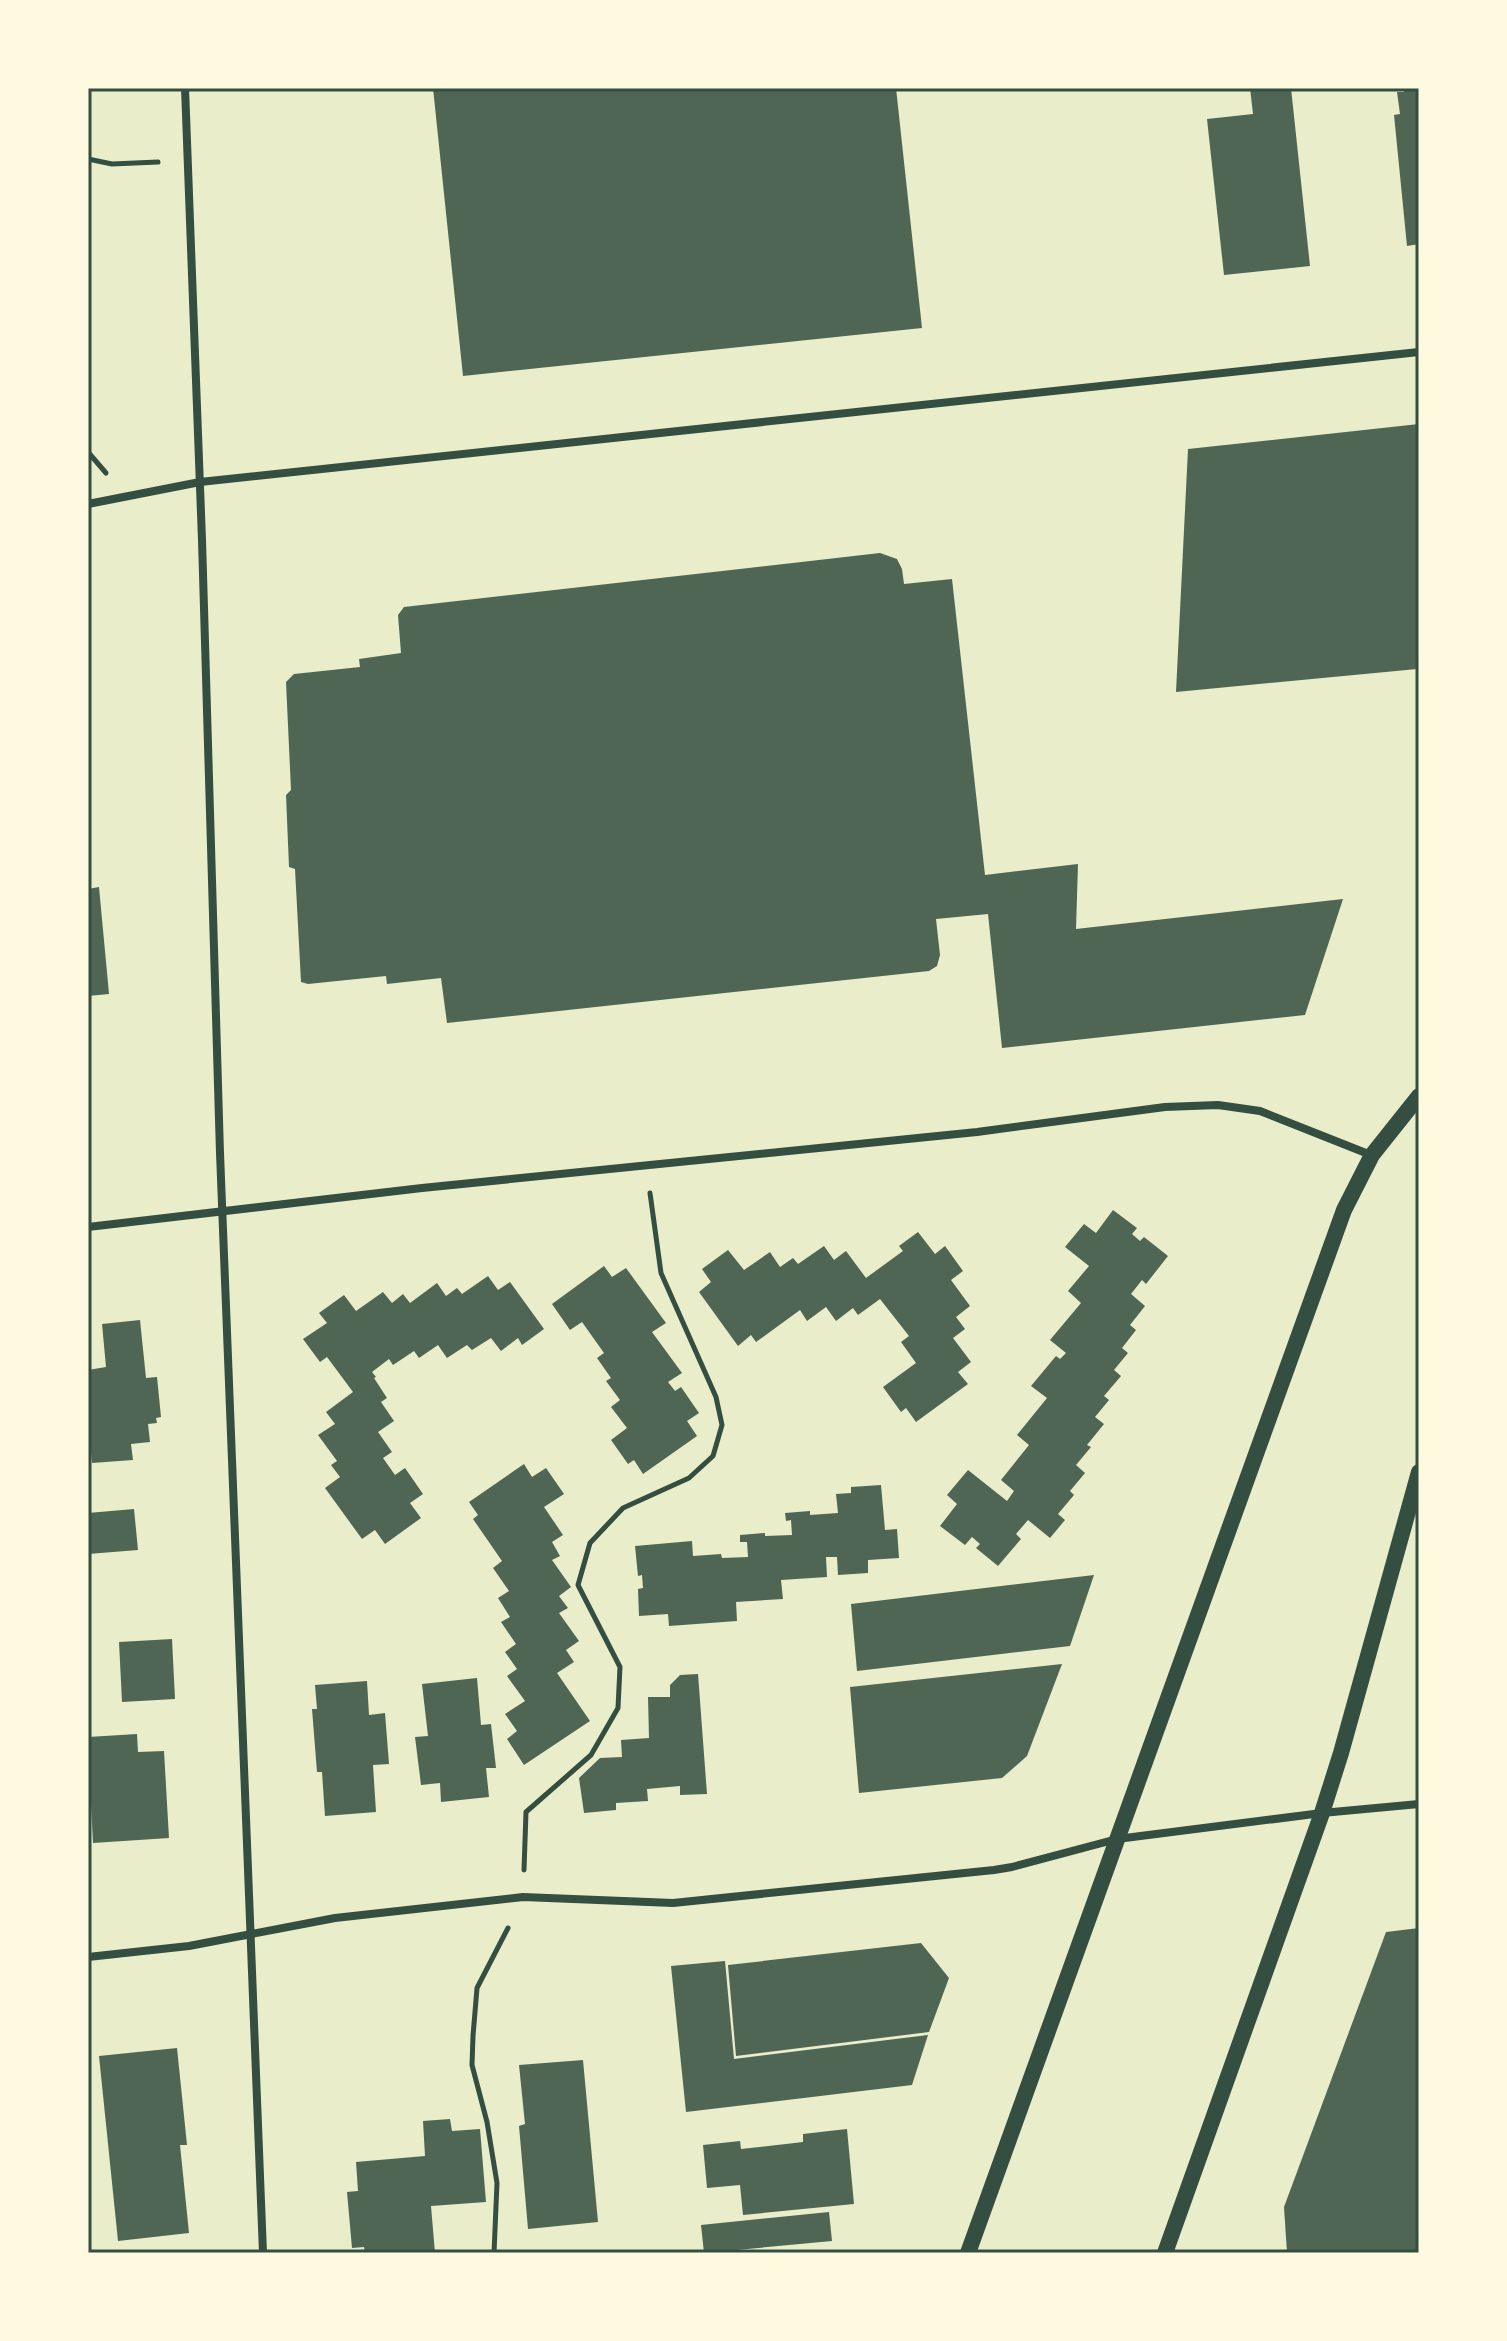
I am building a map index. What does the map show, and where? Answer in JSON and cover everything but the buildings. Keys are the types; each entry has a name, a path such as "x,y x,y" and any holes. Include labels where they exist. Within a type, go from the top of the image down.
{"main road":[{"path":"968,2253 1344,1210 1372,1155 1419,1096"},
{"path":"1165,2253 1322,1813 1346,1739 1419,1472"}],"street":[{"path":"185,88 223,1211 263,2253"},
{"path":"88,504 200,482 1419,352"},
{"path":"88,1227 422,1188 977,1132 1165,1107 1218,1105 1260,1111 1372,1155"},
{"path":"88,1957 189,1946 335,1918 523,1897 686,1902 1012,1867 1117,1839 1419,1804"}],"path":[{"path":"88,159 112,164 189,160"},
{"path":"494,2253 497,2183 487,2122 472,2065 477,1988 523,1897 526,1812 591,1755 618,1708 620,1667 578,1585 590,1543 623,1508 689,1478 713,1456 722,1425 716,1397 661,1273 646,1166"}]}
